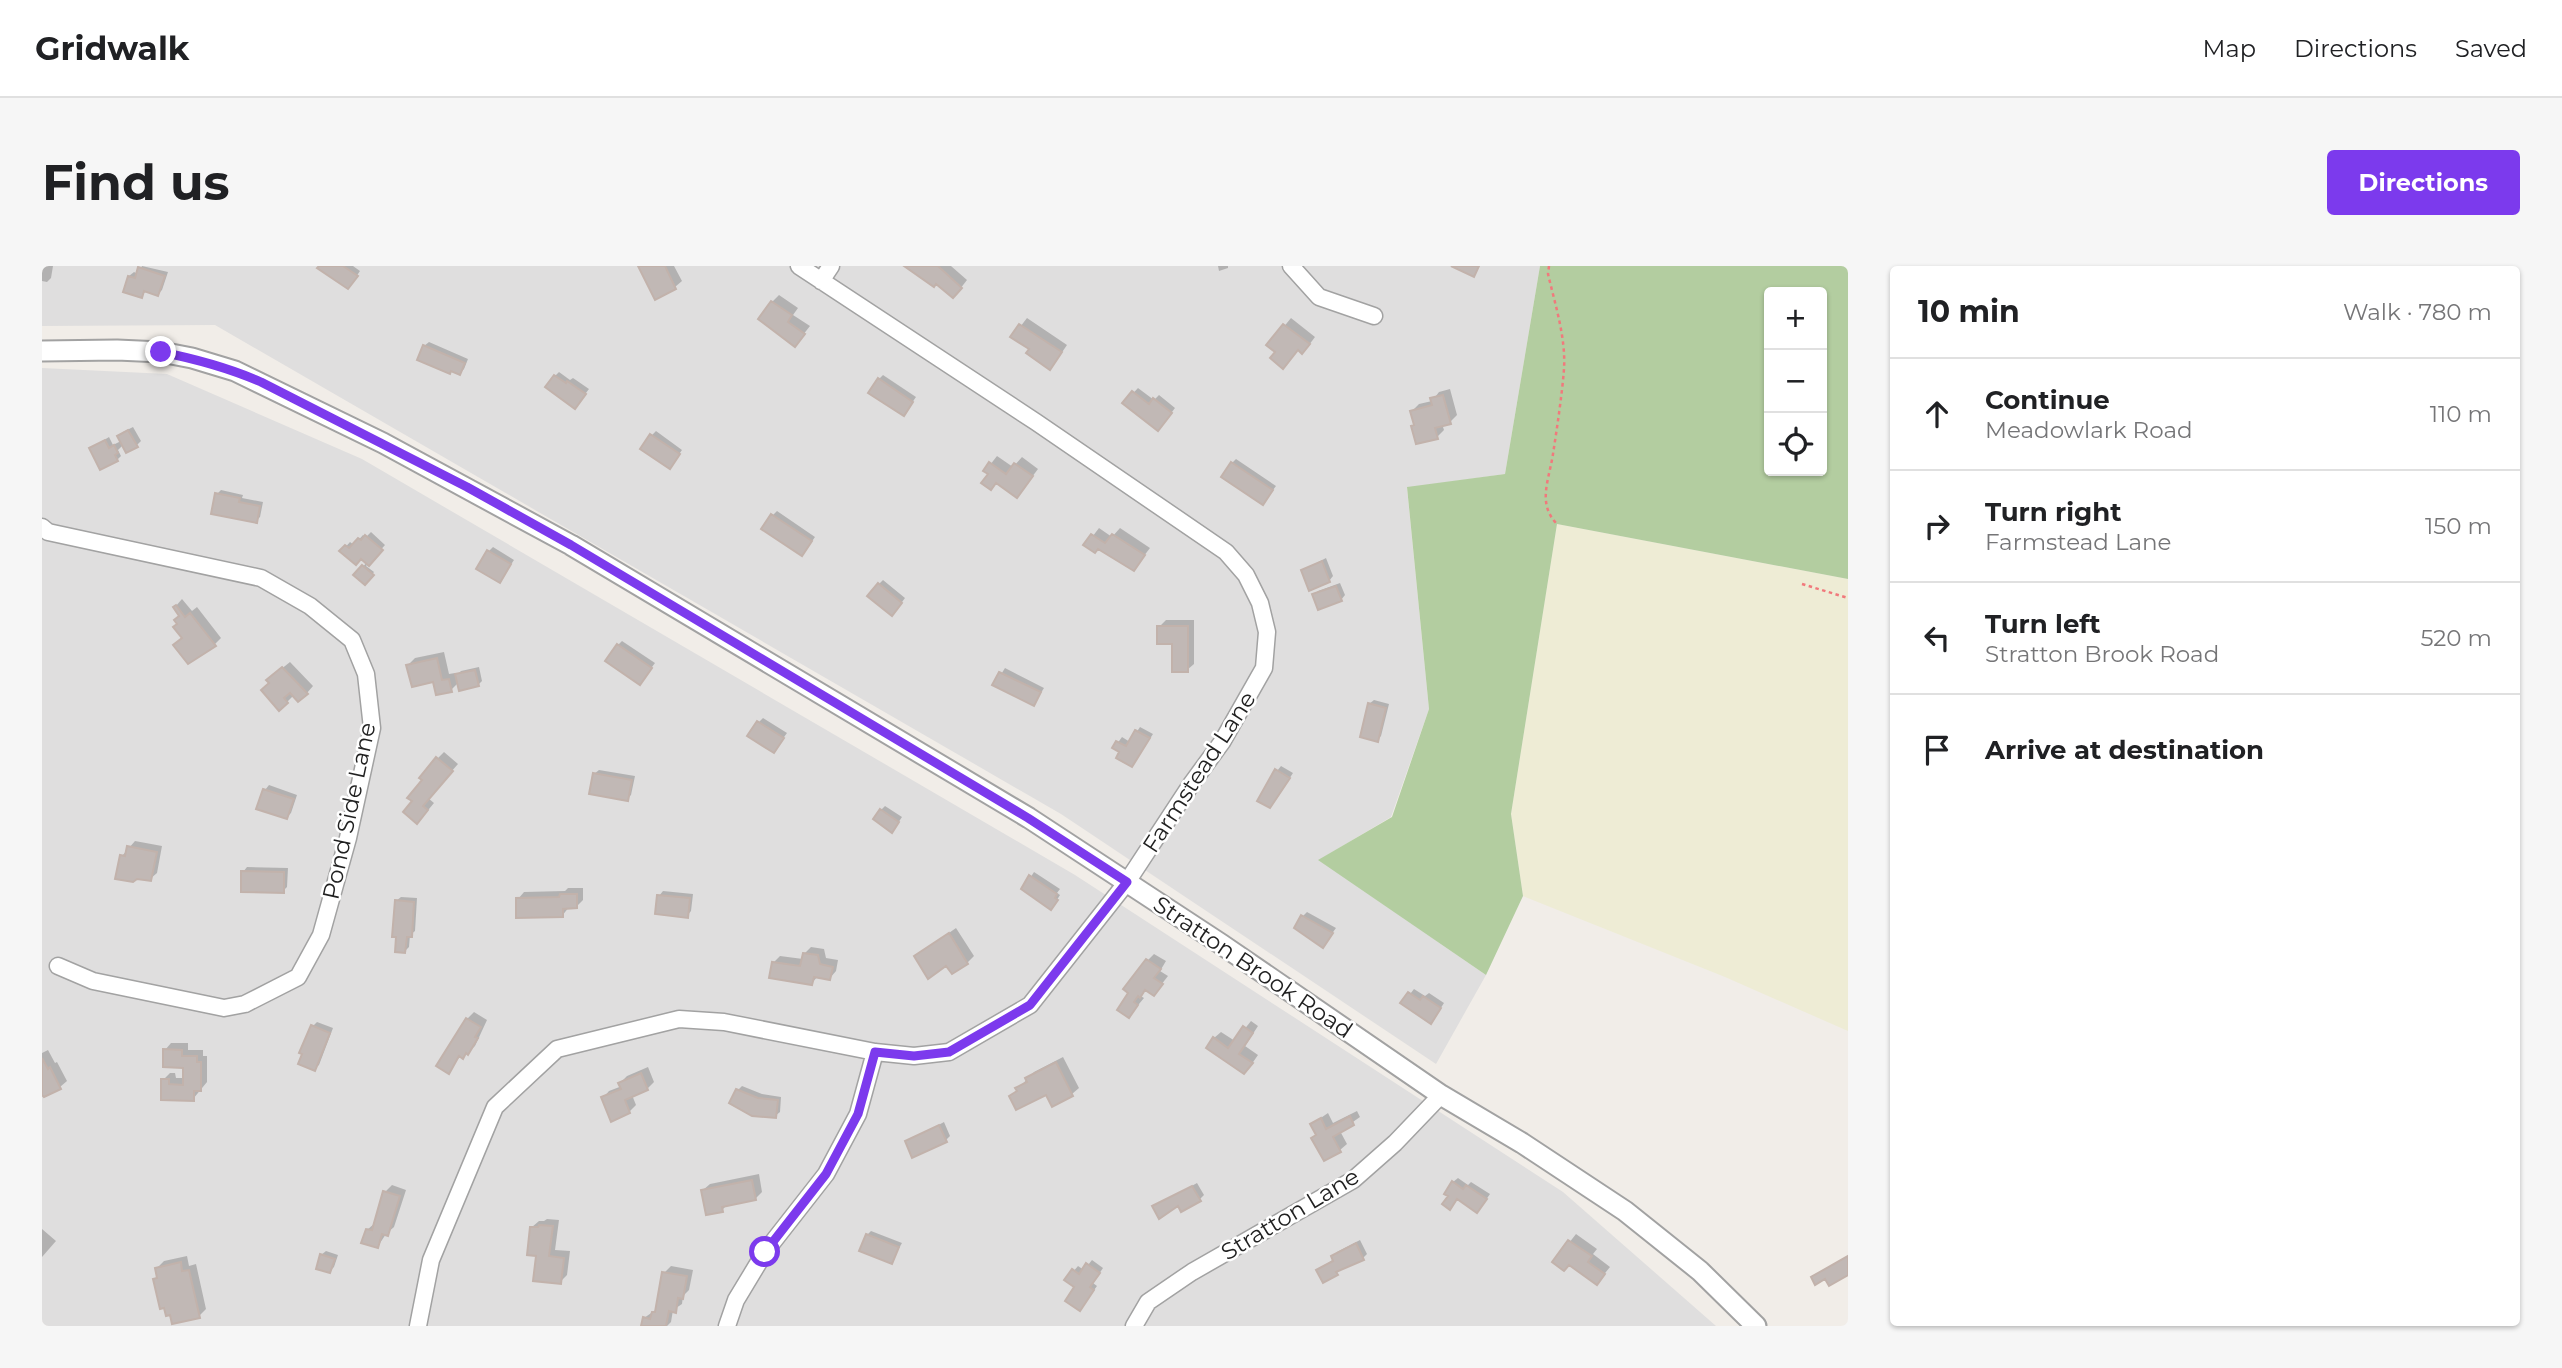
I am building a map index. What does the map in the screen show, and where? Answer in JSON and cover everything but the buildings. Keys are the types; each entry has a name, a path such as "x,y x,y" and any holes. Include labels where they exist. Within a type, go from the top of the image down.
{"street":[{"name":"Farmstead Lane","path":"418,1326 431,1261 495,1107 557,1049 679,1019 723,1022 875,1052 914,1056 949,1052 1030,1005 1127,882 1192,783 1223,742 1264,668 1267,632 1260,603 1246,575 1226,552 800,266"},
{"path":"821,281 831,266"},
{"path":"1291,266 1319,298 1374,316"},
{"name":"Stratton Brook Road","path":"42,351 117,349 161,352 235,371 467,487 571,545 1017,811 1127,882 1441,1095 1522,1143 1625,1211 1700,1271 1756,1326"},
{"name":"Pond Side Lane","path":"42,527 48,532 261,578 310,606 352,640 366,674 372,728 348,838 321,935 298,977 245,1004 225,1008 93,981 58,966"},
{"path":"727,1326 736,1300 765,1252 826,1174 858,1114 875,1052"},
{"name":"Stratton Lane","path":"1134,1326 1148,1302 1192,1272 1353,1180 1395,1143 1441,1095"}],"path":[{"path":"1549,266 1548,274 1559,323 1564,367 1544,503 1550,517 1558,524"},
{"path":"1802,584 1848,597"}],"shaded area":[{"path":"42,266 1540,266 1505,474 1407,488 1429,709 1391,817 1319,860 1486,975 1436,1064 1061,814 215,325 42,326"},
{"path":"42,368 167,374 362,459 1075,875 1563,1192 1716,1326 42,1326"},
{"path":"1557,524 1848,579 1848,1031 1725,977 1523,896 1511,814"}],"green space":[{"path":"1540,266 1848,266 1848,579 1557,524 1511,814 1523,896 1486,975 1318,860 1392,817 1429,709 1407,487 1505,474"}],"route":[{"path":"161,352 192,358 261,382 467,487 571,545 1028,818 1127,882 1030,1005 949,1052 914,1056 875,1052 858,1114 826,1174 765,1252"}]}
